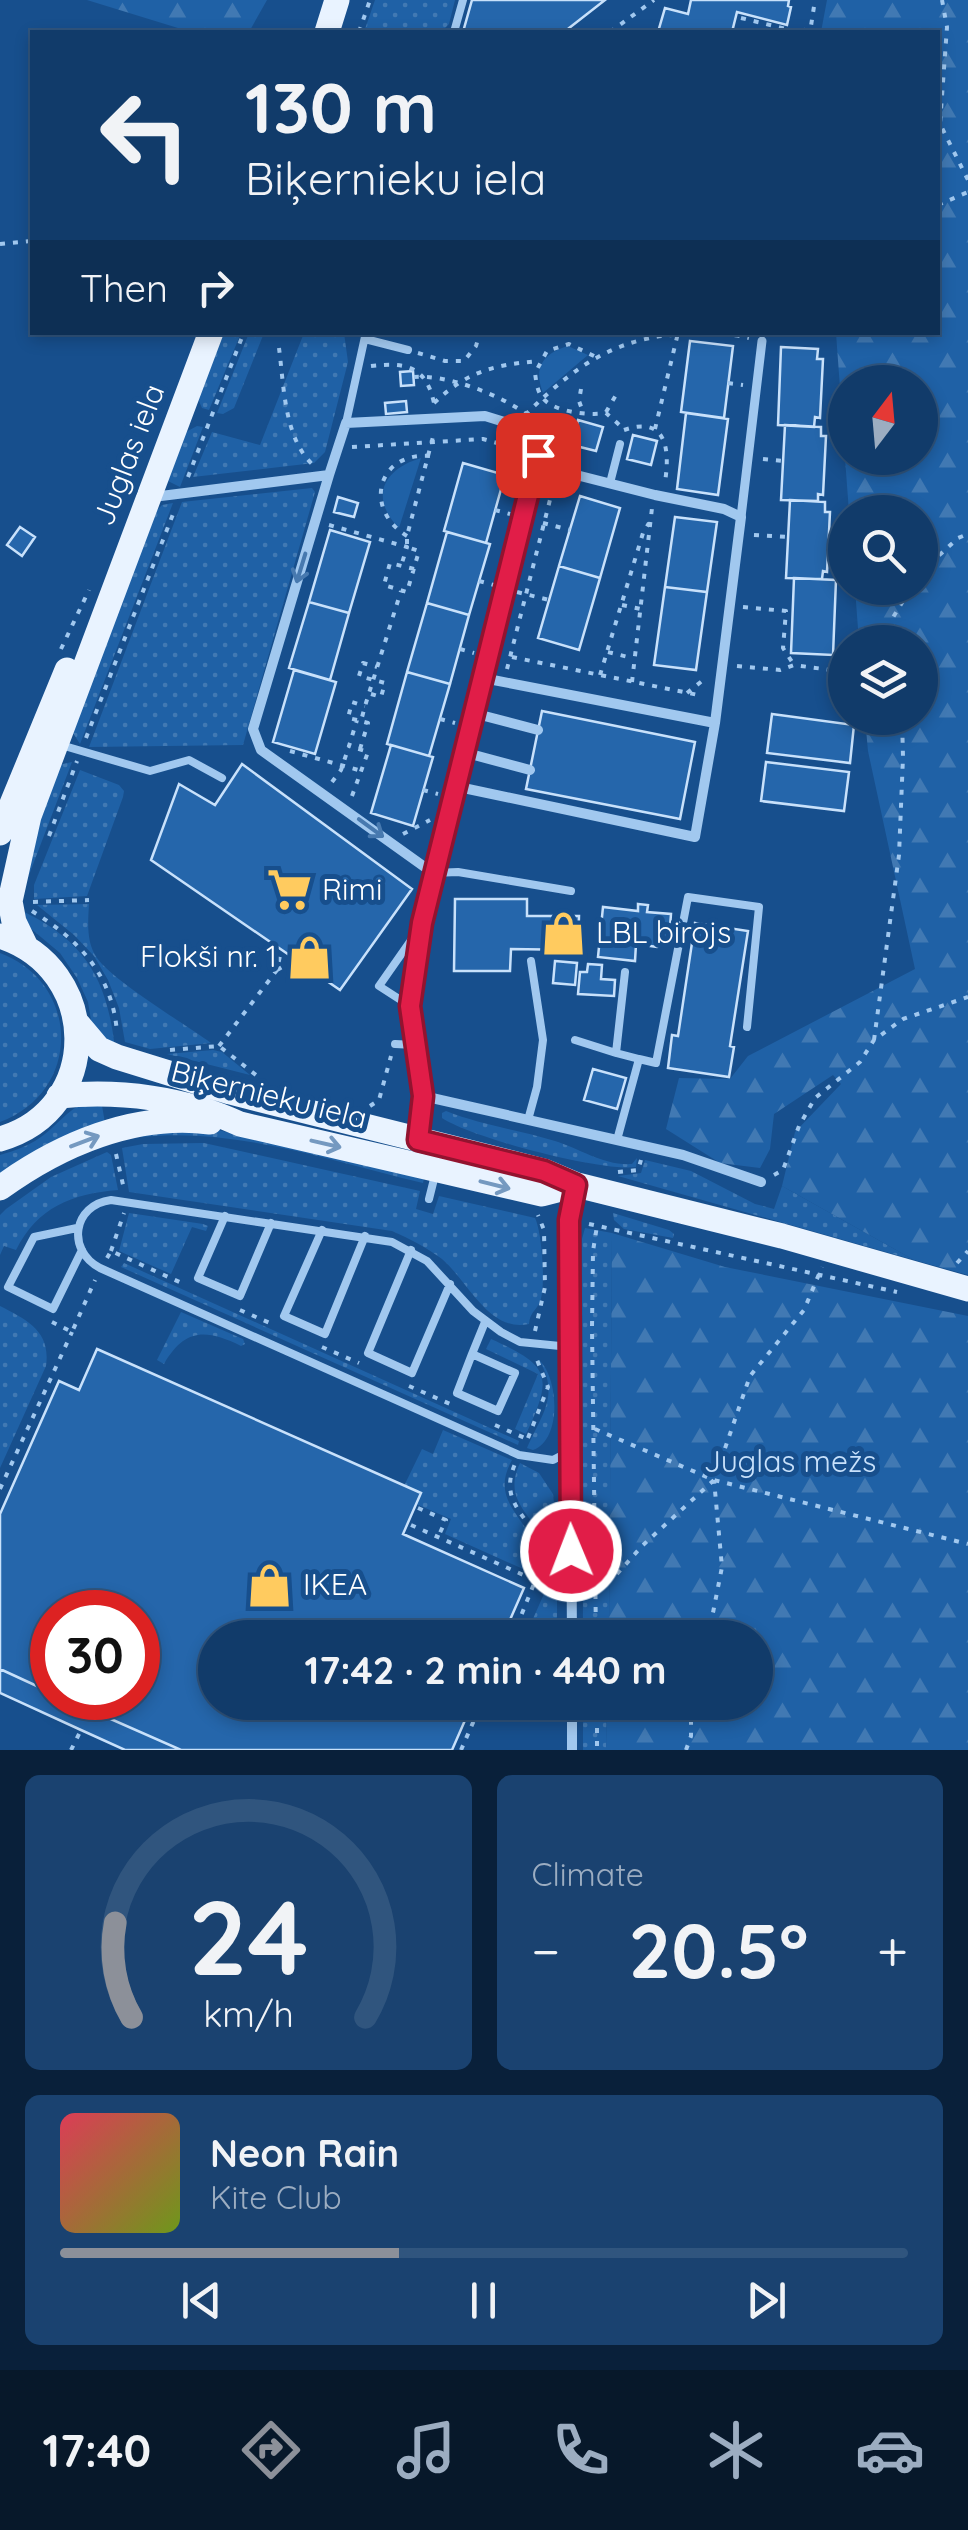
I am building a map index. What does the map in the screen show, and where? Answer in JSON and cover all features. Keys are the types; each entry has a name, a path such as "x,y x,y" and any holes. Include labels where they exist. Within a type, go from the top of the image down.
{"main road":[{"path":"327,30 337,0"},
{"name":"Juglas iela","path":"0,860 2,830 55,695 147,497 210,335"},
{"name":"Juglas iela","path":"26,947 14,922 10,901 13,876 29,816 68,748 99,594"},
{"path":"0,936 26,947 60,979 76,1023 76,1052 60,1096 33,1123 0,1138"},
{"name":"Biķernieku iela","path":"76,1023 100,1048 117,1056 422,1158"},
{"name":"Biķernieku iela","path":"76,1052 93,1066 113,1072 179,1088 230,1092"},
{"name":"Biķernieku iela","path":"60,1096 128,1095 216,1113 240,1124 422,1158 544,1171 576,1185 830,1249 968,1289"},
{"path":"0,1188 54,1153 110,1132 163,1123 240,1124"}],"street":[{"path":"454,786 694,837 715,723 762,341"},
{"path":"422,1158 423,1096 410,1006 422,923 538,460 535,438 514,425 485,416 346,423 254,728 261,750 433,873"},
{"path":"538,460 558,471 724,508 741,518"},
{"path":"147,497 329,474"},
{"path":"484,678 715,723"},
{"path":"473,713 538,730"},
{"path":"464,752 530,770"},
{"path":"423,1096 683,1155 761,1182"},
{"path":"572,1620 570,1211 576,1185"},
{"path":"572,1720 572,1750"}],"lane":[{"path":"455,30 463,0"},
{"path":"346,423 365,336 408,350"},
{"path":"610,483 620,444"},
{"path":"68,748 150,771 188,760 222,778"},
{"path":"433,873 458,872 571,891"},
{"path":"576,1040 656,1064 688,897 760,907 747,1027"},
{"path":"410,1006 379,986 422,923"},
{"path":"528,1120 543,1040 531,961"},
{"path":"616,1052 626,972"},
{"path":"395,1044 416,1044"},
{"path":"617,1140 639,1059"},
{"path":"422,1158 429,1199"},
{"path":"570,1347 520,1342 485,1322 427,1260 411,1250 365,1236 112,1200 98,1202 85,1211 77,1228 82,1250 89,1262 100,1268 519,1455 552,1460 570,1452"},
{"path":"225,1216 198,1278 240,1296 271,1223"},
{"path":"77,1228 34,1237 8,1287 53,1309 82,1250"},
{"path":"322,1230 284,1316 325,1334 365,1236"},
{"path":"411,1250 368,1353 412,1373 450,1284"},
{"path":"472,1354 515,1373 498,1411 457,1393 472,1354 485,1322"}],"path":[{"path":"360,30 370,0"},
{"path":"613,30 654,0"},
{"path":"804,30 811,26 815,0"},
{"path":"942,0 947,27 940,124 968,180"},
{"path":"741,18 790,30"},
{"path":"760,30 762,24"},
{"path":"940,204 968,192"},
{"path":"0,244 30,241"},
{"path":"45,846 68,748 181,494 243,335"},
{"path":"408,350 445,361 464,361 479,335"},
{"path":"514,425 594,356 618,344 667,335"},
{"path":"654,430 678,335"},
{"path":"738,335 762,341"},
{"path":"594,356 569,344 547,351 535,373 542,398 552,406 606,413 624,430"},
{"path":"278,348 298,451 316,468"},
{"path":"434,403 457,382 502,364 539,361"},
{"path":"357,367 390,364 413,368 424,376 434,403 434,441 401,566"},
{"path":"414,377 457,382 526,414"},
{"path":"580,389 583,412"},
{"path":"606,413 616,395"},
{"path":"624,430 639,424 654,430 666,443 669,455 650,523 632,682"},
{"path":"620,444 624,430"},
{"path":"338,448 483,439 538,460"},
{"path":"407,536 392,526 384,512 383,483 387,472 399,461 414,454 430,456"},
{"path":"503,683 558,471"},
{"path":"316,520 419,551 414,570 407,592 384,585 390,563 414,570"},
{"path":"600,675 643,533 650,523"},
{"path":"740,534 788,537"},
{"path":"938,557 968,534"},
{"path":"323,794 343,766 401,590"},
{"path":"60,650 99,594"},
{"path":"622,605 641,609"},
{"path":"730,606 793,612"},
{"path":"786,611 784,648 794,666"},
{"path":"608,652 634,658"},
{"path":"510,657 718,699"},
{"path":"369,694 381,697 385,683 359,676 363,663 377,667"},
{"path":"687,693 723,664 828,670"},
{"path":"360,749 368,723 348,718 352,702 365,706"},
{"path":"874,1040 899,856 903,735"},
{"path":"346,810 368,752 349,746"},
{"path":"291,751 362,771"},
{"path":"374,831 402,834 421,828 450,805"},
{"path":"28,895 31,910 70,936 104,978 115,1009 118,1037"},
{"path":"27,903 90,900"},
{"path":"219,1046 276,970 282,951"},
{"path":"276,970 294,960"},
{"path":"761,1182 784,1170 798,1126 815,1098 860,1062 874,1040 903,1019 968,997"},
{"path":"364,1111 379,1100 395,1044"},
{"path":"160,1051 219,1046 263,1084"},
{"path":"616,1172 638,1170 644,1146"},
{"path":"605,1227 610,1212"},
{"path":"520,1620 542,1564 539,1541 509,1492 512,1469 547,1396 547,1380 536,1364 534,1344 535,1318 543,1303 545,1287 544,1230 538,1215 545,1216"},
{"path":"589,1224 892,1293 908,1290"},
{"path":"596,1620 593,1251 597,1226"},
{"path":"712,1620 722,1567 714,1480 750,1376 804,1310 830,1249"},
{"path":"0,1489 72,1332"},
{"path":"594,1429 714,1480 968,1544"},
{"path":"618,1574 642,1546 714,1480"},
{"path":"418,1508 446,1520 438,1537"},
{"path":"411,1525 537,1580"},
{"path":"460,1750 474,1720"},
{"path":"597,1720 598,1750"},
{"path":"686,1750 690,1720"},
{"path":"72,1750 81,1730"}],"green space":[{"path":"87,0 267,0 250,30 184,30"},
{"path":"375,0 455,0 449,24 443,30 365,30"},
{"path":"827,0 968,0 968,1275 914,1260 782,1186 795,1132 841,1084 833,1075 774,1114 770,1149 760,1168 720,1163 666,1129 679,1078 730,1079 748,1056 915,969 867,735 938,735 938,625 858,625 856,605 938,605 938,495 848,495 846,475 938,475 938,365 838,365 836,335 940,335 940,30 821,30"},
{"path":"223,335 240,335 209,410 202,408 198,399"},
{"path":"248,335 263,335 234,408 217,413"},
{"path":"303,335 344,335 348,362 325,452 314,463 193,477 212,432 260,445"},
{"path":"568,346 588,355 543,393 539,376 542,363"},
{"path":"203,427 180,487 168,481 186,432"},
{"path":"421,458 399,528 384,506 384,486 397,469"},
{"path":"312,488 315,492 243,745 89,747 182,502"},
{"path":"173,503 80,744 73,733 155,512 162,505"},
{"path":"72,762 21,896 18,886 58,765"},
{"path":"80,770 119,785 123,797 87,896 34,899 34,885"},
{"path":"89,904 89,939 97,958 133,990 211,1043 150,1049 125,1042 119,1008 94,956 37,905"},
{"path":"18,909 60,934 89,964 106,1002 115,1049 92,1026 88,1002 60,953 23,922"},
{"path":"0,953 27,968 46,988 57,1012 61,1038 57,1063 46,1087 27,1107 0,1122"},
{"path":"222,1052 250,1075 167,1054"},
{"path":"101,1100 105,1123 0,1177 0,1155 35,1141 77,1107"},
{"path":"446,1111 555,1141 612,1162 632,1164 637,1158 636,1167 568,1159 508,1144 442,1118"},
{"path":"218,1130 424,1178 423,1183 248,1141 177,1135 141,1137 139,1132"},
{"path":"204,1143 420,1191 416,1209 433,1214 439,1196 535,1218 543,1284 540,1302 529,1324 502,1321 480,1303 442,1259 392,1231 129,1192 122,1148"},
{"path":"107,1152 111,1155 118,1190 85,1195 58,1205 35,1223 16,1250 4,1246 0,1255 0,1215 6,1209 51,1177"},
{"path":"645,1160 691,1171 755,1204 774,1209 782,1186 914,1260 618,1176 641,1173"},
{"path":"129,1213 208,1226 206,1231 192,1227 171,1274 119,1251"},
{"path":"613,1213 669,1230 673,1238 624,1229 614,1220"},
{"path":"585,1228 612,1233 609,1620 583,1620"},
{"name":"Juglas mežs","path":"612,1233 725,1267 968,1316 968,1750 606,1750 607,1720 773,1720 773,1620 609,1620"},
{"path":"124,1263 519,1441 518,1445 121,1267"},
{"path":"0,1306 35,1328 47,1354 46,1366 0,1468"},
{"path":"181,1312 243,1339 245,1344 197,1335 180,1344 164,1364 157,1360"},
{"path":"491,1339 526,1357 541,1375 540,1398 526,1434 515,1429 538,1374 486,1349"},
{"path":"539,1360 551,1380 554,1408 549,1434 533,1450 527,1448 548,1394"},
{"path":"443,1430 512,1460 505,1477 505,1492 532,1541 532,1573 445,1534 451,1519 416,1504 404,1486 422,1449 433,1454"},
{"path":"520,1463 539,1473 553,1494 563,1585 542,1577 542,1541 516,1494"},
{"path":"547,1587 557,1591 557,1620 532,1620"},
{"path":"583,1720 607,1720 606,1750 583,1750"}],"building":[{"path":"472,0 605,0 567,30 464,30"},
{"path":"691,0 789,0 791,7 787,25 737,12 732,30 659,30 665,8 688,14"},
{"path":"690,341 733,346 724,418 681,412"},
{"path":"781,347 818,349 817,359 823,359 820,418 815,417 814,427 778,425"},
{"path":"413,371 414,385 401,386 400,372"},
{"path":"406,401 407,412 386,414 385,403"},
{"path":"686,413 728,419 718,495 677,489"},
{"path":"578,420 603,427 596,451 572,445"},
{"path":"785,425 821,427 821,436 826,436 823,495 818,494 818,501 781,500"},
{"path":"633,435 657,441 651,465 627,459"},
{"path":"463,463 505,475 486,543 444,531"},
{"path":"580,496 620,508 600,578 559,566"},
{"path":"338,497 358,503 354,517 334,512"},
{"path":"790,500 825,502 827,572 823,571 822,579 786,578"},
{"path":"675,517 717,522 707,592 665,587"},
{"path":"20,527 35,537 22,556 7,545"},
{"path":"330,530 370,542 349,613 309,602"},
{"path":"447,532 490,544 469,615 427,603"},
{"path":"559,566 600,578 579,650 538,638"},
{"path":"794,578 828,580 828,605 835,605 834,625 828,625 828,655 791,653"},
{"path":"665,587 707,592 696,670 654,665"},
{"path":"309,602 349,613 330,680 289,668"},
{"path":"427,603 469,615 450,684 407,672"},
{"path":"294,670 336,682 315,754 273,742"},
{"path":"407,672 450,684 429,756 387,744"},
{"path":"542,711 695,742 680,819 526,789"},
{"path":"772,714 828,722 828,735 853,735 850,763 767,753"},
{"path":"391,745 433,757 413,826 371,813"},
{"path":"766,762 849,772 844,811 761,801"},
{"path":"242,764 412,889 340,990 151,860 179,784 215,805"},
{"path":"455,899 527,899 527,916 579,916 578,950 511,949 510,971 454,971"},
{"path":"638,904 648,905 647,912 671,914 669,940 657,947 636,944 635,961 598,957 603,907 638,911"},
{"path":"695,923 748,931 730,1046 734,1047 729,1077 668,1068 672,1035 678,1036"},
{"path":"555,961 577,963 575,985 553,983"},
{"path":"588,964 602,965 601,979 615,980 614,996 578,994 580,972 587,972"},
{"path":"593,1069 626,1078 617,1109 584,1100"},
{"path":"97,1349 421,1493 403,1534 524,1588 510,1620 198,1620 198,1720 465,1720 452,1750 181,1750 113,1720 160,1720 160,1590 30,1590 30,1683 0,1669 0,1514 59,1381 79,1390"},
{"path":"0,1669 30,1683 30,1707 0,1693"},
{"path":"59,1720 113,1720 181,1750 125,1750"}],"place":[{"name":"Rimi","path":"289,890"},
{"name":"LBL birojs","path":"563,933"},
{"name":"Flokši nr. 1","path":"310,957"},
{"name":"IKEA","path":"270,1585"}],"route":[{"path":"538,455 430,882 410,1006 423,1096 418,1140 544,1171 576,1185 569,1220 571,1551"}]}
